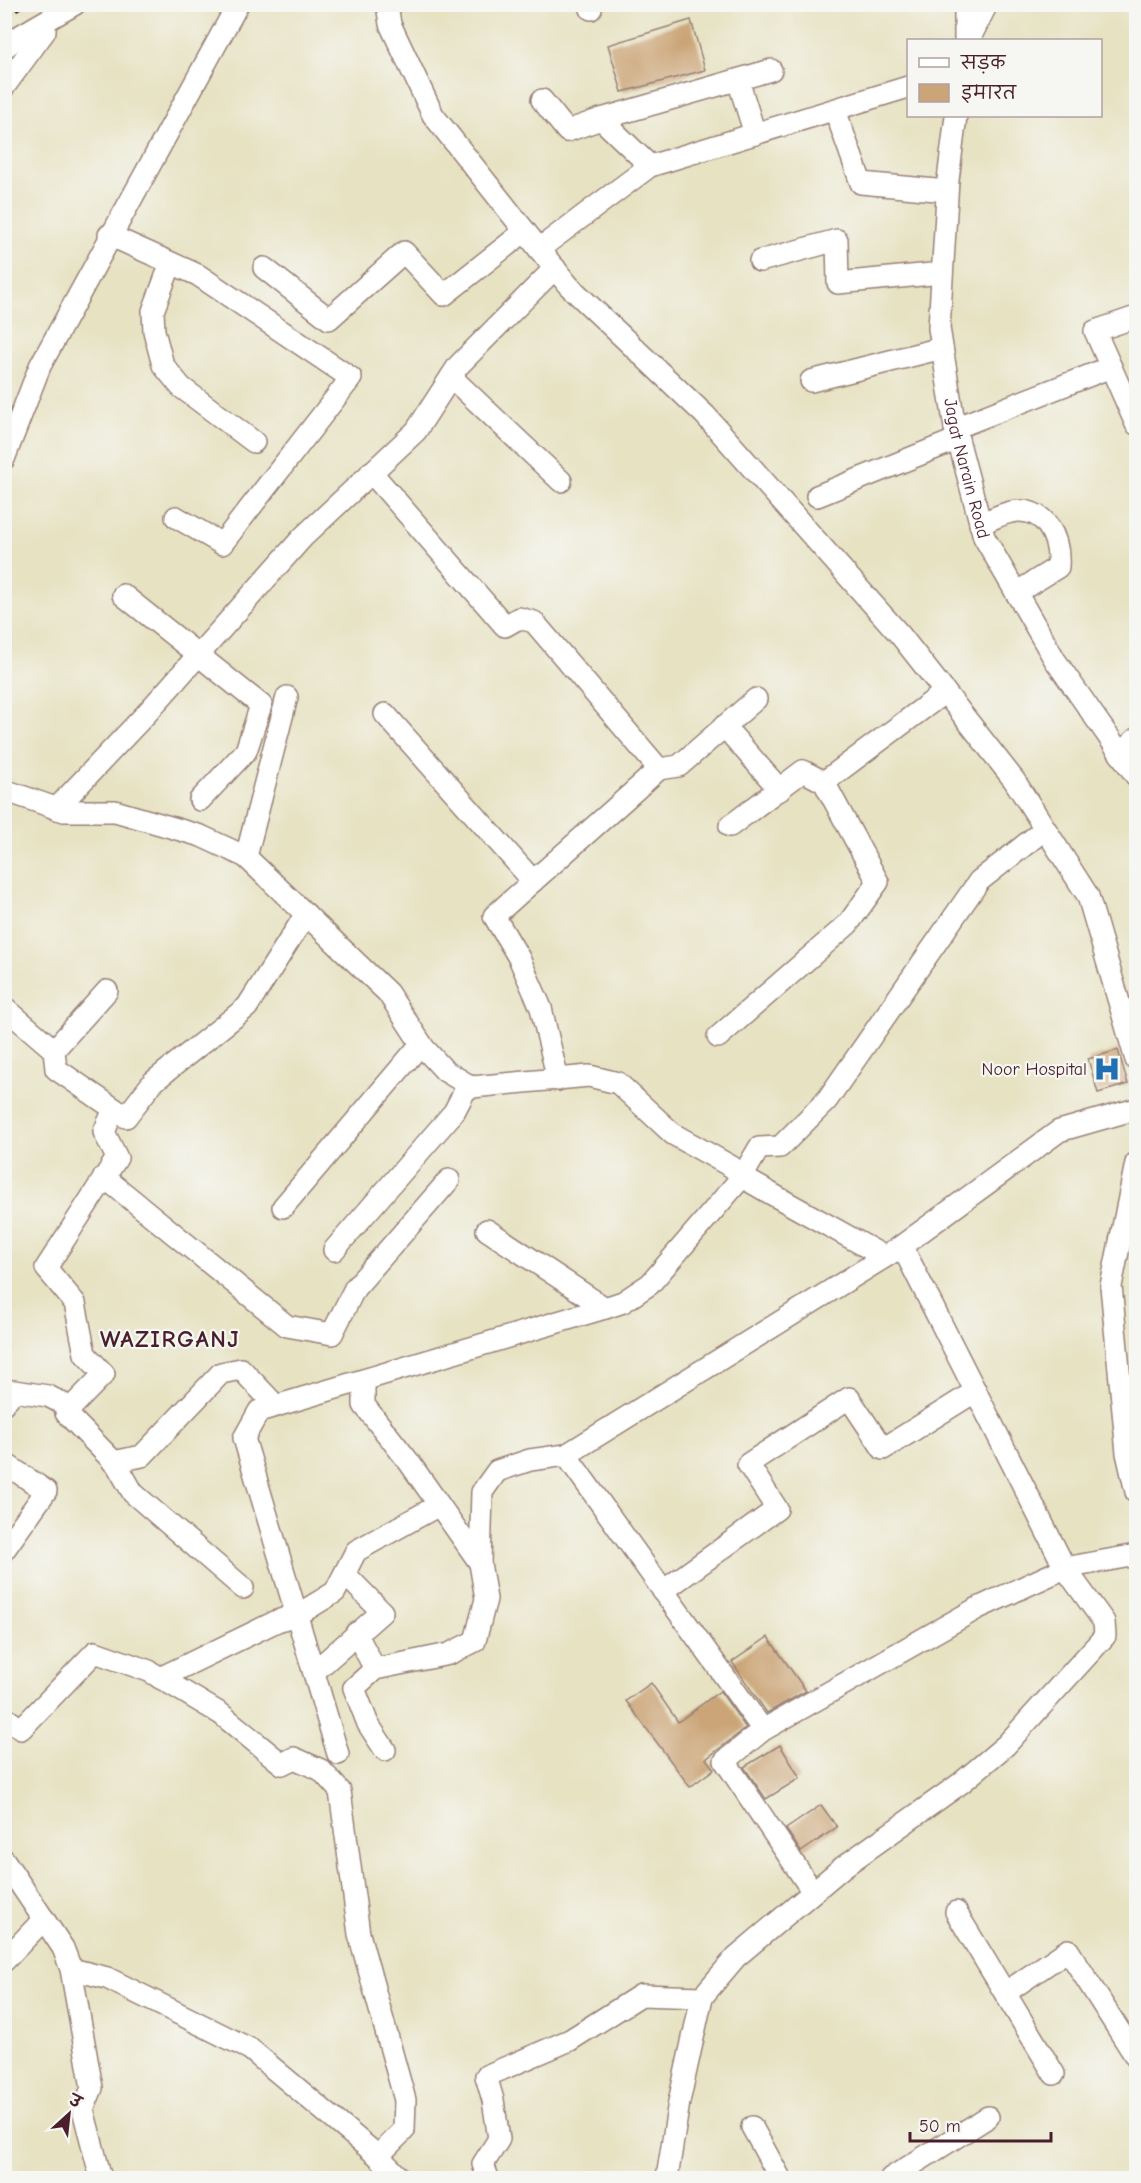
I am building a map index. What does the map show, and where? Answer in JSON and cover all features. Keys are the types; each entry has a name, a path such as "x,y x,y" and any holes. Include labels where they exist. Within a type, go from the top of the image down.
{"street":[{"path":"4,48 75,4"},
{"path":"4,459 40,366 109,235 238,4"},
{"path":"387,4 390,24 433,115 539,249 569,286 705,415 902,636 1014,780 1088,896 1137,1060"},
{"path":"965,4 967,39"},
{"path":"968,39 987,4"},
{"path":"4,87 45,32 45,22"},
{"path":"542,100 567,131 771,70"},
{"path":"738,80 755,134"},
{"path":"539,249 650,166 907,88"},
{"path":"835,110 861,183 947,191"},
{"name":"Jagat Narain Road","path":"956,117 947,191 939,328 956,433 980,524 984,537 1055,660 1137,776"},
{"path":"601,119 650,166"},
{"path":"264,268 329,320 404,252 444,295 525,231"},
{"path":"109,235 198,275 351,378 222,544 176,517"},
{"path":"760,261 837,240 838,283 942,273"},
{"path":"171,263 153,310 154,331 163,365 181,387 254,442"},
{"path":"56,809 303,537 416,430 458,366 555,268"},
{"path":"1137,317 1095,331 1137,424"},
{"path":"811,381 942,348"},
{"path":"816,496 1111,367"},
{"path":"451,377 561,481"},
{"path":"371,472 505,626 519,618 534,622 659,769"},
{"path":"980,524 1012,511 1035,513 1050,526 1059,549 1058,567 1016,593"},
{"path":"123,595 261,705 246,752 200,800"},
{"path":"824,782 945,692"},
{"path":"246,857 287,696"},
{"path":"558,1080 541,1008 519,958 494,916 659,769 679,766 756,699"},
{"path":"385,714 533,881"},
{"path":"724,726 780,790"},
{"path":"1120,754 1137,740"},
{"path":"718,1036 848,924 878,882 824,782 803,771 730,826"},
{"path":"4,790 64,811 115,811 201,837 246,857 388,993 421,1044 445,1071 468,1085 472,1087 501,1086 589,1076 618,1083 673,1134 732,1167 742,1177 777,1197 894,1251 976,1391 1065,1568 1104,1622 1105,1636 1006,1745 961,1783 843,1866 736,1957 702,1997 679,2102 667,2178"},
{"path":"338,1755 315,1671 244,1438 260,1411 605,1308 623,1302 650,1284 742,1177 759,1148 780,1147 827,1100 979,881 1045,829"},
{"path":"4,1007 54,1050 56,1069 126,1117 153,1082 248,1007 306,914"},
{"path":"54,1050 107,991"},
{"path":"283,1207 421,1044"},
{"path":"334,1250 454,1112 468,1085"},
{"path":"385,1750 368,1724 354,1688 375,1669 449,1654 475,1641 486,1599 480,1563 482,1492 497,1471 530,1460 566,1455 894,1251 1059,1131 1137,1108"},
{"path":"114,1109 104,1132 117,1158 46,1268 75,1304 84,1354 104,1374 66,1413 113,1462 133,1493 243,1588"},
{"path":"1137,1163 1111,1286 1127,1453 1137,1492"},
{"path":"104,1177 287,1326 332,1334 355,1288 449,1179"},
{"path":"487,1230 605,1308"},
{"path":"113,1462 142,1456 221,1373 241,1369 276,1406"},
{"path":"364,1380 364,1405 480,1563"},
{"path":"4,1402 14,1390 48,1396 71,1408"},
{"path":"663,1591 777,1509 748,1464 849,1398 883,1449 976,1391"},
{"path":"566,1455 763,1730"},
{"path":"4,1463 46,1491 4,1550"},
{"path":"160,1678 276,1621 298,1614 335,1592 356,1551 439,1505"},
{"path":"813,1892 725,1761 763,1730 976,1609 1065,1568 1137,1555"},
{"path":"315,1671 382,1612 345,1574"},
{"path":"356,1633 375,1669"},
{"path":"4,1717 21,1729 95,1652 149,1671 221,1714 282,1764 294,1758 321,1770 340,1791 359,1934 405,2100 404,2130 378,2156"},
{"path":"4,1860 63,1948 72,1969 92,2088 83,2110 101,2178"},
{"path":"956,1912 1054,2074"},
{"path":"4,1961 44,1919"},
{"path":"1005,1993 1068,1950 1137,2057"},
{"path":"72,1969 107,1978 250,2049 378,2156 400,2178"},
{"path":"488,2178 483,2164 499,2139 493,2100 486,2076 570,2040 641,1995 702,1997"},
{"path":"891,2178 988,2117"},
{"path":"752,2127 780,2178"}],"building":[{"path":"691,20 705,70 622,92 608,45"},
{"path":"1118,1050 1128,1084 1098,1093 1088,1059"},
{"path":"768,1637 806,1691 767,1713 732,1662"},
{"path":"651,1683 678,1722 720,1691 746,1728 706,1759 714,1769 690,1787 626,1701"},
{"path":"780,1745 800,1778 766,1799 744,1767"},
{"path":"821,1805 837,1827 801,1852 786,1829"}],"railway":[{"path":"4,17 24,4"}],"place":[{"name":"Noor Hospital","path":"1107,1069"}],"district":[{"name":"WAZIRGANJ","path":"170,1339"}]}
